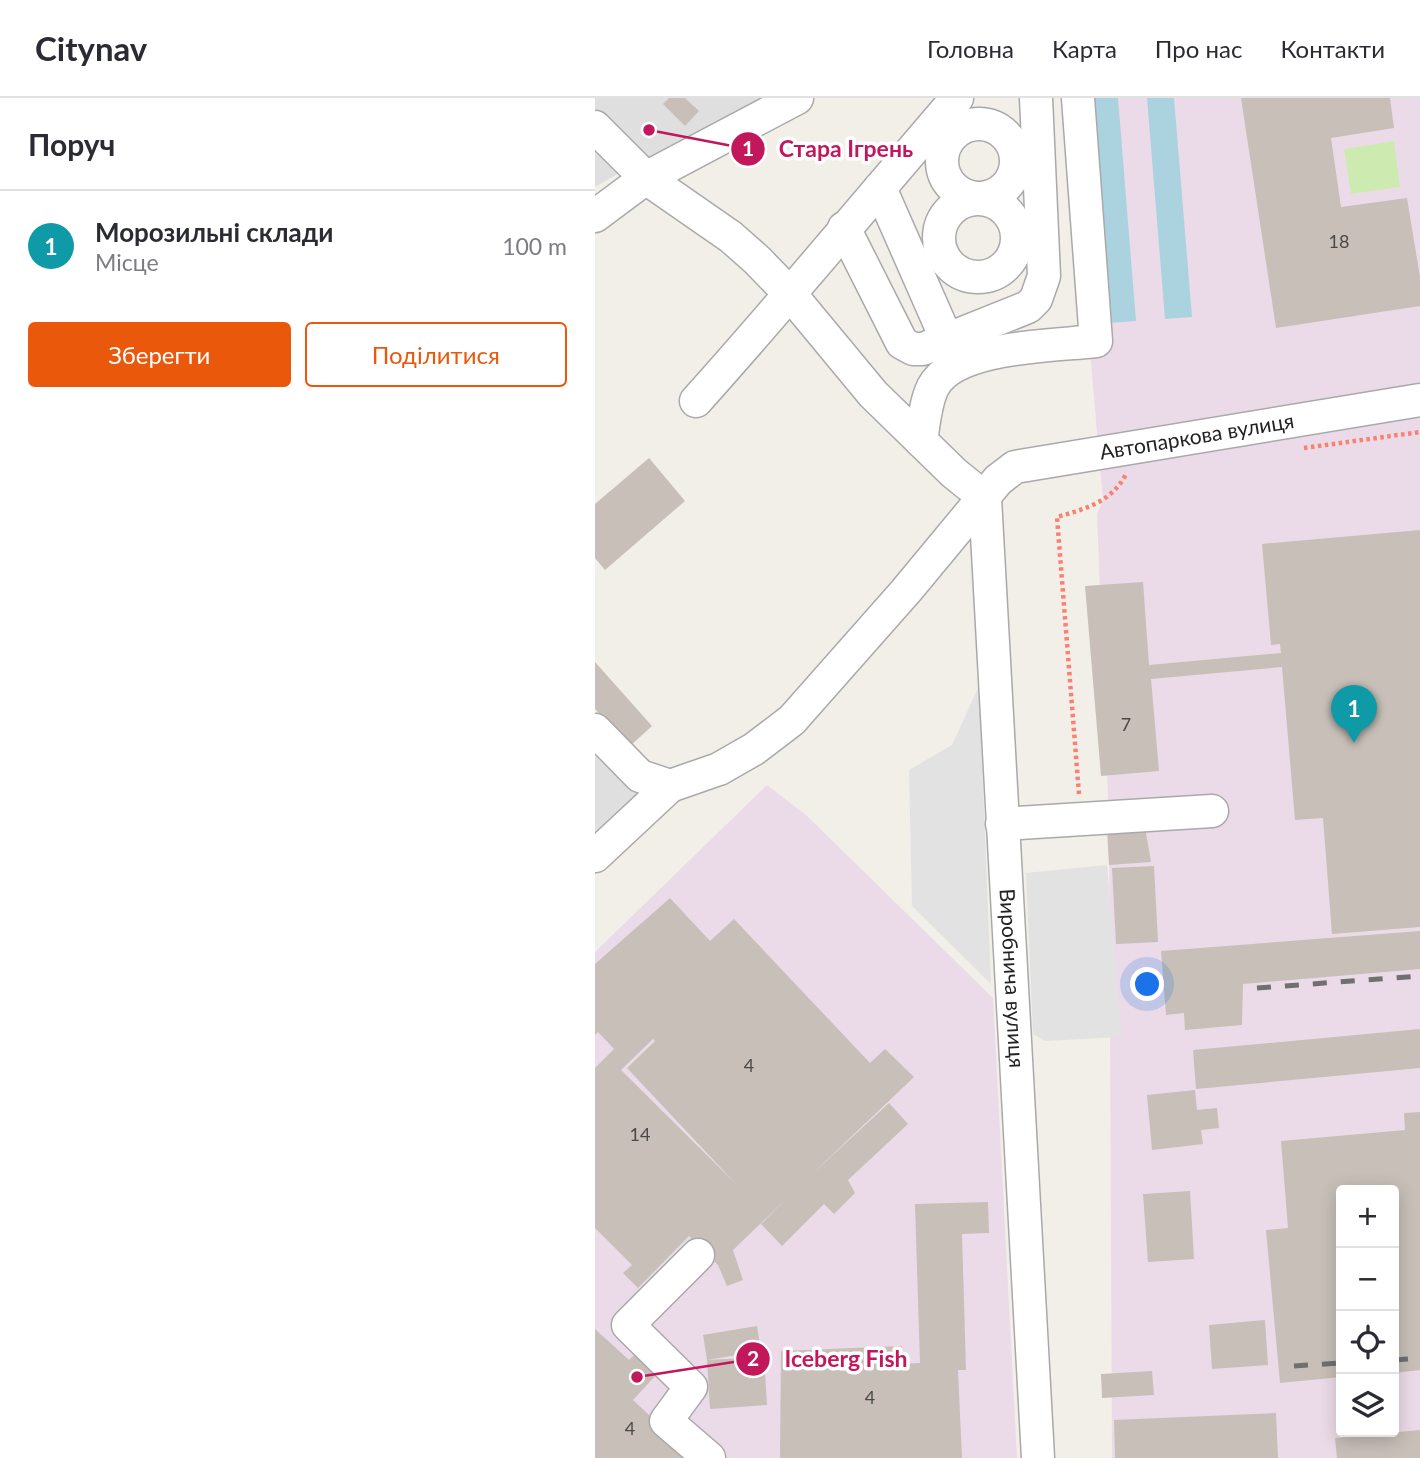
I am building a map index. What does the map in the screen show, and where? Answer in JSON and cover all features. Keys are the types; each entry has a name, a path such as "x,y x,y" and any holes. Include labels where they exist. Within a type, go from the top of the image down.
{"street":[{"path":"595,216 646,178 797,98"},
{"path":"695,401 791,295 844,228 957,98"},
{"path":"844,228 902,343 913,349 923,349 1028,307 1036,299 1044,276 1036,98"},
{"path":"921,440 933,387 944,374 962,362 988,354 1096,341 1078,98"},
{"path":"595,127 646,178 731,237 791,295 873,394 985,498"},
{"path":"880,188 946,338"},
{"path":"977,199 988,200 1007,212 1016,232 1013,254 999,270 979,276 968,275 949,264 943,255 939,233 942,222 956,205 977,199"},
{"path":"979,276 988,323"},
{"name":"Автопаркова вулиця","path":"670,786 719,768 754,749 792,720 998,480 1015,467 1420,400"},
{"name":"Виробнича вулиця","path":"985,498 1038,1458"},
{"path":"595,730 639,776 670,786 595,856"},
{"path":"1002,824 1212,811"},
{"path":"698,1255 628,1325 691,1387 666,1421 709,1458"}],"path":[{"path":"1081,819 1057,517 1089,508 1118,491 1126,474"}],"shaded area":[{"path":"595,98 768,98 638,162 595,187"},
{"path":"1068,98 1420,98 1420,1458 1112,1458 1109,821 1097,514 1103,501"},
{"path":"979,686 991,984 912,906 909,770 952,745"},
{"path":"595,737 641,789 595,838"},
{"path":"767,785 806,815 993,998 1017,1458 595,1458 595,952"},
{"path":"1107,865 1122,1037 1045,1041 1033,1034 1026,873"}],"green space":[{"path":"1394,141 1400,187 1351,194 1344,149"}],"water":[{"path":"1091,98 1118,98 1136,321 1110,323"},
{"path":"1147,98 1174,98 1192,317 1165,319"}],"building":[{"path":"669,98 685,98 699,111 685,126 663,104"},
{"path":"1241,98 1390,98 1394,128 1331,138 1341,207 1407,198 1420,277 1420,306 1276,328"},
{"path":"649,458 685,501 605,570 595,558 595,504"},
{"path":"1420,530 1420,927 1332,934 1323,818 1295,820 1282,667 1151,679 1159,771 1101,776 1085,586 1143,582 1149,665 1281,653 1280,644 1271,645 1262,544"},
{"path":"595,662 652,726 629,747 595,709"},
{"path":"1145,827 1151,862 1109,865 1107,829"},
{"path":"1154,866 1158,942 1116,944 1112,868"},
{"path":"670,898 710,941 734,919 870,1063 885,1049 914,1077 809,1177 889,1103 908,1124 848,1180 855,1193 834,1214 824,1204 782,1246 761,1224 787,1198 733,1250 743,1280 727,1286 718,1265 689,1236 638,1288 623,1273 632,1265 595,1228 595,1068 614,1049 598,1032 595,1035 595,964","holes":["653,1039 655,1041 627,1068 736,1184 621,1070"]},
{"path":"1420,931 1420,969 1243,984 1242,1025 1185,1030 1184,1013 1166,1015 1161,951"},
{"path":"1420,1029 1420,1068 1196,1089 1193,1050"},
{"path":"1195,1090 1197,1110 1217,1108 1219,1128 1201,1130 1203,1144 1152,1150 1147,1095"},
{"path":"1420,1112 1420,1370 1399,1372 1399,1185 1336,1185 1336,1377 1280,1383 1266,1230 1288,1228 1281,1141 1405,1130 1404,1113"},
{"path":"1190,1191 1194,1259 1148,1262 1143,1194"},
{"path":"988,1202 989,1233 962,1234 966,1370 958,1370 962,1458 780,1458 781,1351 902,1346 901,1364 920,1363 915,1204"},
{"path":"1265,1320 1268,1365 1212,1369 1209,1325"},
{"path":"757,1326 761,1351 707,1360 703,1335"},
{"path":"595,1329 629,1360 635,1354 657,1374 633,1400 695,1458 595,1458"},
{"path":"764,1357 767,1405 710,1409 707,1360"},
{"path":"1152,1371 1154,1395 1102,1398 1101,1374"},
{"path":"1276,1413 1278,1458 1115,1458 1114,1420"},
{"path":"1420,1430 1420,1458 1337,1458 1335,1438 1399,1437 1399,1432"}],"railway":[{"path":"1257,988 1420,976"},
{"path":"1399,1360 1420,1358"},
{"path":"1294,1366 1336,1363"}],"place":[{"name":"Стара Ігрень","path":"649,130"},
{"name":"Морозильні склади","path":"1354,743"},
{"name":"Iceberg Fish","path":"637,1377"}]}
